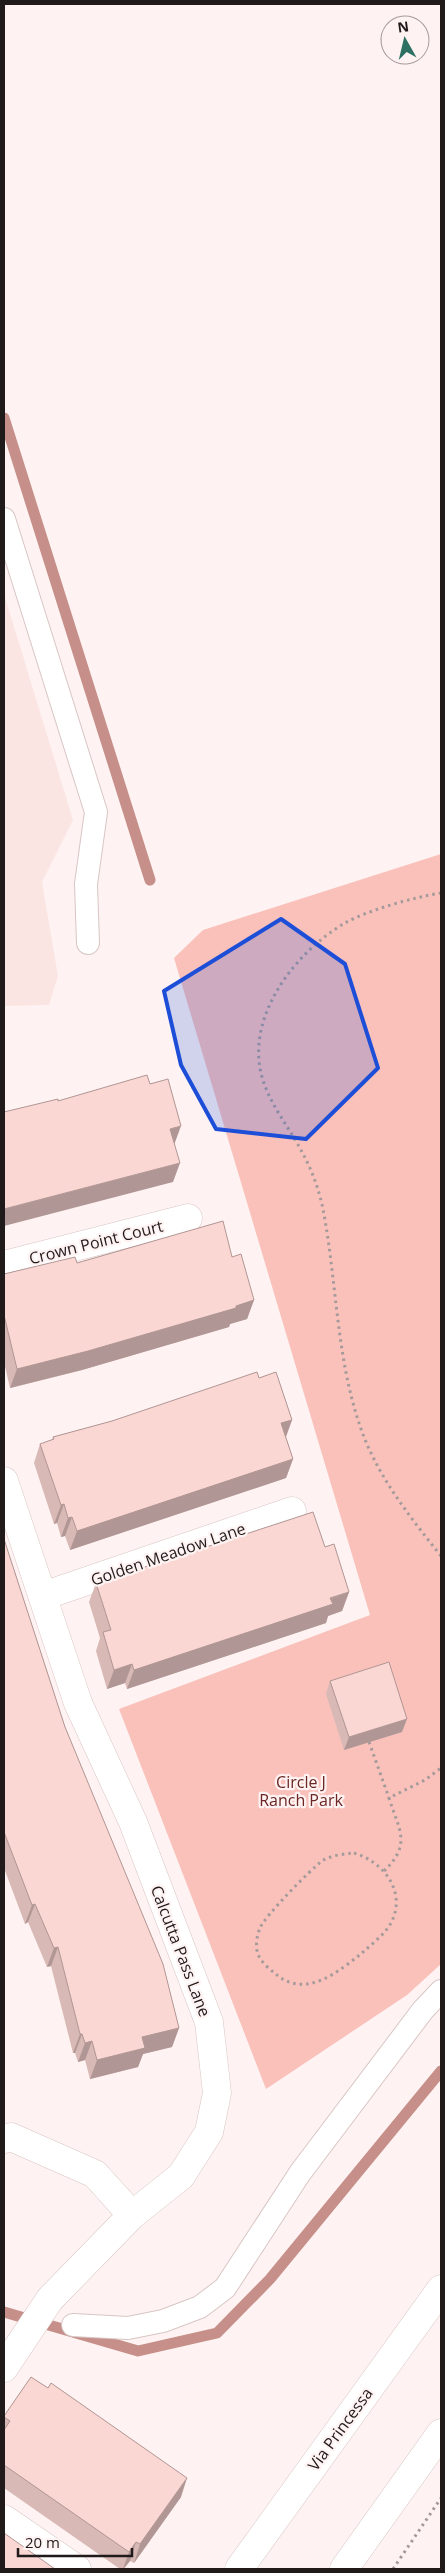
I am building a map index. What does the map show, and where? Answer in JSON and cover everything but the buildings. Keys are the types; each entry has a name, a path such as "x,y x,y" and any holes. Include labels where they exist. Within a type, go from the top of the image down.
{"street":[{"name":"Crown Point Court","path":"4,1265 188,1218"},
{"name":"Calcutta Pass Lane","path":"4,1481 78,1703 133,1822 209,2022 217,2093 209,2132 181,2176 132,2215 50,2299 6,2366"},
{"name":"Golden Meadow Lane","path":"43,1596 292,1511"},
{"path":"4,2139 11,2137 95,2174 132,2215"},
{"name":"Via Princessa","path":"239,2569 441,2289"},
{"path":"344,2569 441,2433"},
{"path":"4,2518 77,2569"}],"lane":[{"path":"4,520 96,812 86,884 88,943"},
{"path":"73,2325 128,2328 162,2321 200,2307 225,2288 300,2173 423,2010 441,1992"}],"path":[{"path":"441,892 418,896 347,922 324,937 302,958 275,995 261,1023 258,1050 262,1076 270,1099 303,1153 320,1195 344,1360 362,1430 379,1469 408,1514 441,1556"},
{"path":"369,1742 401,1835 401,1849 395,1860 384,1871"},
{"path":"389,1798 425,1780 441,1768"},
{"path":"354,1853 370,1858 384,1871 392,1883 396,1908 391,1924 379,1938 334,1976 321,1982 301,1984 283,1979 269,1969 258,1954 256,1941 260,1926 322,1861 337,1855 354,1853"},
{"path":"393,2569 441,2498"}],"highlighted area":[{"path":"281,919 345,964 378,1068 306,1139 216,1129 181,1065 164,991"}],"shaded area":[{"path":"4,594 73,820 42,882 58,976 49,1005 4,1006"}],"green space":[{"name":"Circle J Ranch Park","path":"441,854 441,1964 407,1995 266,2089 119,1709 370,1615 174,958 203,930"}],"waterway":[{"path":"4,418 150,880"},
{"path":"4,2312 138,2351 217,2333 270,2279 441,2071"}]}
